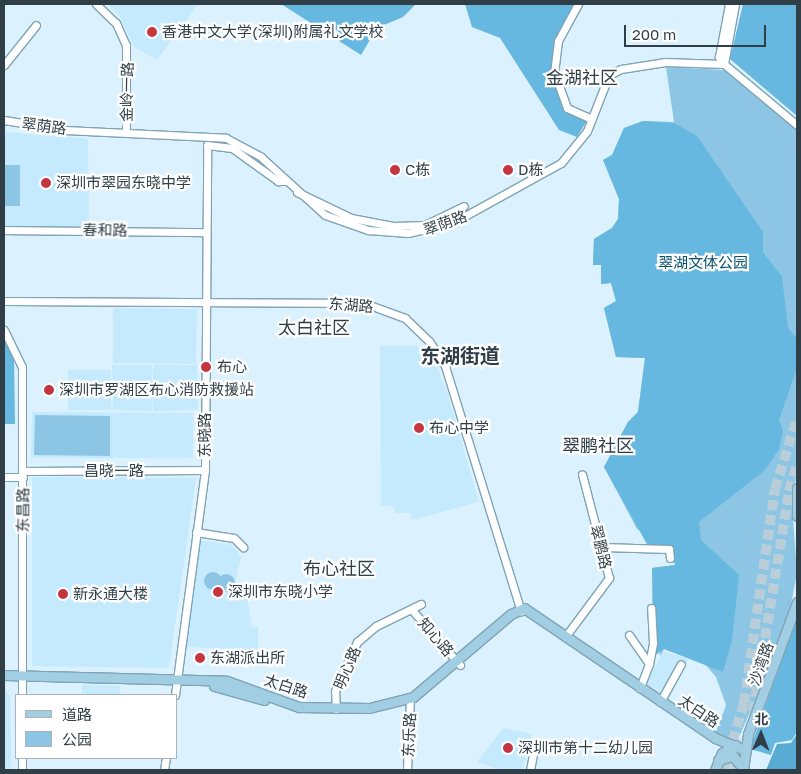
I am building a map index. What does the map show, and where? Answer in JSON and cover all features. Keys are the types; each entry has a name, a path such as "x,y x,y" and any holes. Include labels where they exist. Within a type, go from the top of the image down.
{"main road":[{"path":"797,488 797,516"},
{"name":"沙湾路","path":"743,769 744,750 748,734 797,602"},
{"name":"太白路","path":"521,610 565,637 639,690"},
{"name":"太白路","path":"177,680 232,688 294,710 366,712 410,701 521,610"},
{"name":"太白路","path":"521,610 639,690 730,748"},
{"name":"太白路","path":"4,675 22,678"},
{"name":"太白路","path":"4,680 22,678 230,681 296,706 336,709 410,701"},
{"name":"太白路","path":"683,719 713,742 730,748 744,750"},
{"path":"718,761 730,748 748,734"},
{"path":"713,742 719,748 715,770"},
{"path":"718,761 733,756 743,769"}],"street":[{"name":"金岭一路","path":"96,4 116,23 126,45 126,131"},
{"path":"578,4 558,41 554,72 567,108 592,119"},
{"path":"729,4 719,57 724,64 797,125"},
{"path":"724,64 735,4"},
{"path":"4,65 36,25"},
{"name":"翠荫路","path":"4,120 65,130 126,131 226,138 261,157 294,190 325,216 358,228 431,231 547,173 571,153 592,119 614,71 665,62 724,64"},
{"name":"东晓路","path":"175,694 205,470 205,304 209,144 232,148 278,181 286,182"},
{"path":"294,190 341,215 392,226 425,225 464,206"},
{"name":"春和路","path":"4,230 206,232"},
{"name":"东湖路","path":"4,302 364,303 398,314 420,331 445,366 521,610"},
{"name":"东昌路","path":"4,330 22,362 22,694"},
{"name":"昌晓一路","path":"4,477 23,474 205,470"},
{"name":"翠鹏路","path":"565,637 607,585 602,546 582,474"},
{"path":"196,532 234,538 243,547"},
{"path":"602,546 669,549 670,558"},
{"name":"明心路","path":"336,709 335,691 357,642 376,626 421,604"},
{"path":"639,690 649,664 654,643 651,608"},
{"name":"知心路","path":"412,610 458,663"},
{"path":"628,635 649,664"},
{"path":"659,703 681,664"},
{"name":"东乐路","path":"408,770 410,701"},
{"path":"683,719 690,707"},
{"path":"530,770 533,754"}],"shaded area":[{"name":"香港中文大学(深圳)附属礼文学校","path":"108,4 198,4 157,60 134,47 120,17"},
{"name":"深圳市翠园东晓中学","path":"4,132 88,139 89,228 4,227"},
{"path":"113,308 197,309 196,364 113,363"},
{"name":"布心中学","path":"380,346 429,346 449,398 479,502 412,520 410,513 395,513 393,506 381,506"},
{"path":"112,365 152,365 152,411 113,410"},
{"path":"153,365 197,365 198,410 153,411"},
{"path":"68,370 111,370 111,410 68,410"},
{"path":"32,412 193,413 193,458 31,458"},
{"path":"32,477 196,478 169,668 32,666"},
{"name":"深圳市东晓小学","path":"199,540 232,545 241,557 234,587 245,588 242,595 247,597 252,628 258,626 258,650 186,647"},
{"path":"664,651 688,659 667,696 646,683"},
{"path":"82,685 120,686 120,694 82,694"},
{"path":"4,688 10,696 11,770 4,770"},
{"name":"深圳市第十二幼儿园","path":"503,728 532,734 522,770 501,770 477,762"},
{"path":"797,734 797,770 766,770 777,744 791,743"}],"green space":[{"path":"281,4 416,4 403,17 377,28 361,55"},
{"path":"465,4 578,4 553,60 563,103 588,119 577,137 559,130 500,38 472,27"},
{"path":"743,4 797,4 797,116 730,59"},
{"name":"翠湖文体公园","path":"666,67 724,70 797,130 797,470 792,504 797,573 791,605 757,696 740,735 729,739 716,732 726,705 716,677 705,664 673,652 664,649 660,657 652,568 675,565 670,546 637,529 604,467 628,422 638,412 645,358 616,357 604,308 616,301 611,283 601,284 601,265 593,265 594,239 612,228 618,219 619,199 603,160 612,155 624,128 643,121 674,122"},
{"name":"翠湖文体公园","path":"643,121 674,123 697,136 763,232 763,252 782,277 788,328 797,339 797,368 779,420 783,431 779,449 765,470 699,522 701,540 739,575 732,640 723,672 664,649 653,657 652,568 675,565 670,546 648,546 604,467 628,422 638,412 645,358 616,357 604,308 616,301 611,283 601,284 601,265 593,265 594,239 612,228 618,219 619,199 603,160 612,155 624,128"},
{"path":"4,165 20,165 20,206 4,206"},
{"path":"4,338 14,357 15,424 4,424"},
{"path":"35,415 110,416 110,456 34,455"},
{"path":"213,572 219,575 222,581 219,587 213,590 207,587 204,581 207,575"},
{"path":"226,574 232,577 235,583 232,589 226,592 220,589 217,583 220,577"},
{"path":"797,618 797,732 792,740 775,743 771,755 750,749"}],"tunnel":[{"path":"724,770 744,703 775,489 797,419"},
{"path":"753,712 789,491 797,464"},
{"path":"735,770 744,740"}],"place":[{"name":"香港中文大学(深圳)附属礼文学校","path":"152,32"},
{"name":"C栋","path":"395,170"},
{"name":"D栋","path":"508,170"},
{"name":"深圳市翠园东晓中学","path":"46,183"},
{"name":"布心","path":"206,367"},
{"name":"深圳市罗湖区布心消防救援站","path":"49,390"},
{"name":"布心中学","path":"419,428"},
{"name":"深圳市东晓小学","path":"218,592"},
{"name":"新永通大楼","path":"63,594"},
{"name":"东湖派出所","path":"200,658"},
{"name":"深圳市第十二幼儿园","path":"508,748"}],"district":[{"name":"金湖社区","path":"582,77"},
{"name":"太白社区","path":"314,327"},
{"name":"东湖街道","path":"460,355"},
{"name":"翠鹏社区","path":"598,445"},
{"name":"布心社区","path":"339,568"}]}
